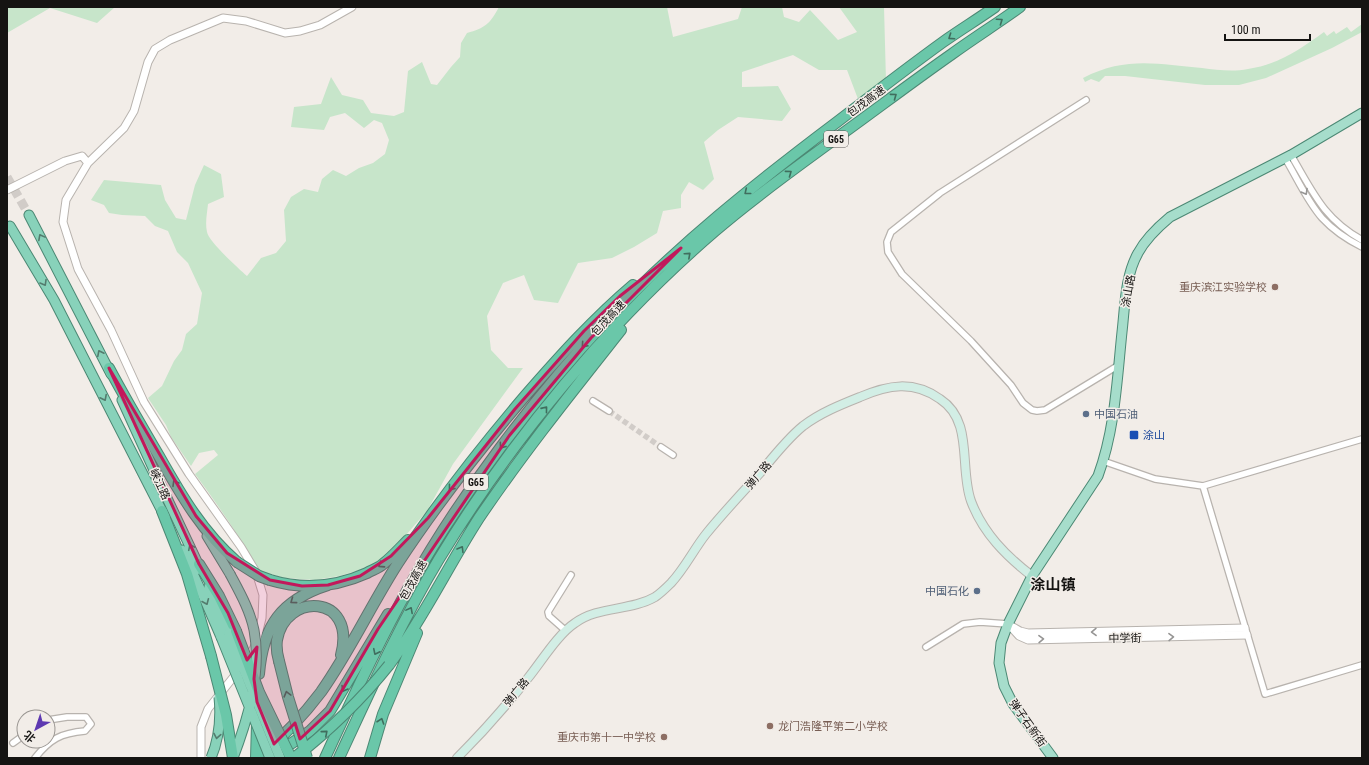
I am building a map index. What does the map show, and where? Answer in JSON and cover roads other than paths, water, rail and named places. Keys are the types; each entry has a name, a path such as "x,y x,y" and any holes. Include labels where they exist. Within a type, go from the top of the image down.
{"highway":[{"name":"包茂高速","path":"326,756 378,647 410,585 465,498 509,436 537,401 608,319 680,248 775,169 944,41 995,7"},
{"name":"包茂高速","path":"339,758 402,625 439,559 473,506 514,448 557,394 607,337 660,282 716,230 781,178 953,53 1020,7"},
{"name":"峡江路","path":"29,215 108,368 140,440 199,564"},
{"name":"峡江路","path":"10,226 54,300 202,591 228,634 280,758"},
{"path":"257,758 284,734 321,692 397,565 428,518 514,409 584,331 620,296 680,248"},
{"path":"199,564 219,596 228,634 293,758 339,721 374,684 400,651 478,520 546,425 660,282"},
{"path":"108,368 177,487 230,574 248,611 254,629 256,646 254,683 240,740 233,758"},
{"path":"162,511 187,574 211,656 226,715 233,758"},
{"path":"196,516 216,541 237,562 259,576 297,586 328,585"},
{"path":"257,758 257,694 259,672 265,643 276,619 293,601 315,589 355,578 382,565 428,518"},
{"path":"370,758 377,732 392,692 443,578"},
{"path":"267,758 305,735 321,722 345,688 378,629 410,585"},
{"path":"307,758 278,661 278,639 281,628 287,618 295,612 316,605 325,607 333,613 340,622 343,639 342,649 336,669"},
{"name":"峡江路","path":"228,634 270,758"},
{"path":"211,656 218,690 219,716 217,741 211,758"}],"main road":[{"name":"涂山路","path":"1032,576 1098,476 1103,461 1116,391 1127,289 1132,267 1138,253 1157,228 1170,217 1288,156 1362,113"},
{"name":"弹广路","path":"457,758 489,724 574,623 594,614 640,603 656,596 672,582 706,534 785,444 803,426 824,412 876,390 902,386 923,388 942,400 955,414 962,433 965,469 970,500 982,526 1013,562 1032,576"},
{"name":"弹子石新街","path":"1032,576 1008,624 1001,643 999,663 1004,686 1013,704 1053,758"}],"street":[{"path":"201,758 201,727 208,709 250,656 259,631 263,595 256,572 250,560 188,474 144,402 111,330 78,268 62,222 66,200 88,163 124,128 134,111 148,62 155,49 170,40 223,18 246,20 285,33 300,31 320,25 352,7"},
{"path":"1086,100 940,193 891,232 887,242 888,252 902,274 971,341 1011,385 1023,403 1032,410 1045,410 1119,365"},
{"path":"7,190 65,161 82,156 88,163"},
{"path":"1288,156 1328,214 1344,228 1362,240"},
{"path":"1288,156 1314,207 1322,218 1342,235 1362,247"},
{"path":"593,400 609,411"},
{"path":"1103,461 1155,480 1203,486 1362,439"},
{"path":"661,447 673,455"},
{"path":"1203,486 1265,694 1362,665"},
{"path":"566,631 549,616 548,612 571,575"},
{"path":"926,647 964,624 980,622 1008,624"},
{"name":"中学街","path":"1008,624 1019,636 1028,640 1246,632"},
{"path":"56,719 86,716 91,724 85,731 72,732 56,738"},
{"path":"35,758 44,749"}],"tunnel":[{"path":"7,177 29,215"},
{"path":"609,411 661,447"}],"place":[{"name":"重庆滨江实验学校","path":"1275,287"},
{"name":"中国石油","path":"1086,414"},
{"name":"涂山","path":"1134,435"},
{"name":"中国石化","path":"977,591"},
{"name":"龙门浩隆平第二小学校","path":"770,726"},
{"name":"重庆市第十一中学校","path":"664,737"}],"district":[{"name":"涂山镇","path":"1053,585"}]}
